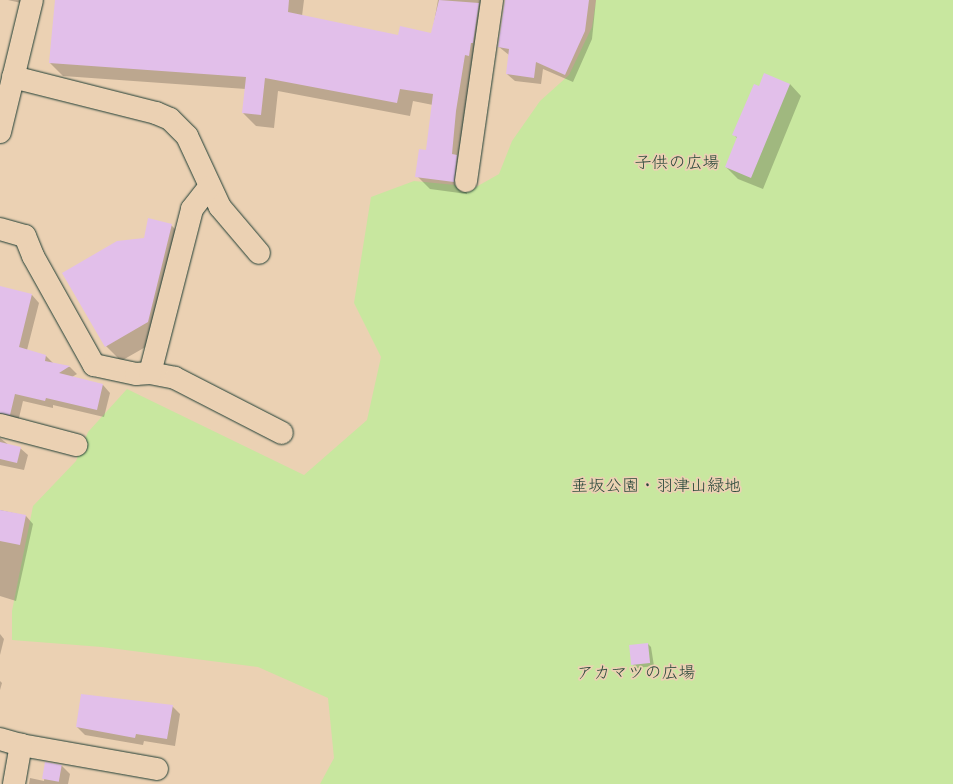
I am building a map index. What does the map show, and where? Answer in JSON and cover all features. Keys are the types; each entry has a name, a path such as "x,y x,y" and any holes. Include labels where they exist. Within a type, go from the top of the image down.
{"street":[{"path":"0,132 32,0"},
{"path":"466,181 492,0"},
{"path":"13,77 170,118 187,136 209,187 220,207 259,253"},
{"path":"150,373 192,209 209,187"},
{"path":"0,228 25,236 33,256 94,365 136,374 150,373 174,378 282,433"},
{"path":"0,425 76,445"},
{"path":"0,739 21,746 157,769"},
{"path":"14,784 21,746"}],"green space":[{"name":"垂坂公園・羽津山緑地","path":"596,0 953,0 953,784 320,784 334,758 328,698 258,667 102,647 12,640 12,611 33,506 76,461 88,432 127,389 304,475 367,420 381,357 354,303 371,197 414,181 476,187 499,174 512,141 540,101 569,75 592,27"}],"building":[{"path":"55,0 289,0 288,12 398,35 400,26 431,33 439,0 479,3 473,43 471,43 469,56 465,55 456,111 452,154 457,155 454,182 415,177 419,149 426,150 433,94 400,89 397,103 265,78 261,115 242,113 246,77 49,63"},
{"path":"505,0 589,0 585,31 565,75 536,62 534,78 506,74 509,49 498,47"},
{"path":"764,73 790,84 751,178 725,167 737,137 732,135 754,84 759,86"},
{"path":"148,218 172,224 148,322 105,347 62,273 117,241 144,238"},
{"path":"0,286 32,294 19,347 46,355 45,361 70,366 59,373 103,384 97,410 46,398 45,401 15,394 10,415 0,413"},
{"path":"0,442 21,447 17,463 0,459"},
{"path":"0,510 26,515 20,545 0,541"},
{"path":"648,643 650,663 631,665 629,645"},
{"path":"81,694 173,705 167,739 136,734 135,738 76,727"},
{"path":"45,762 62,765 59,782 42,779"}],"park label":[{"name":"子供の広場","path":"677,164"},
{"name":"アカマツの広場","path":"636,674"}]}
